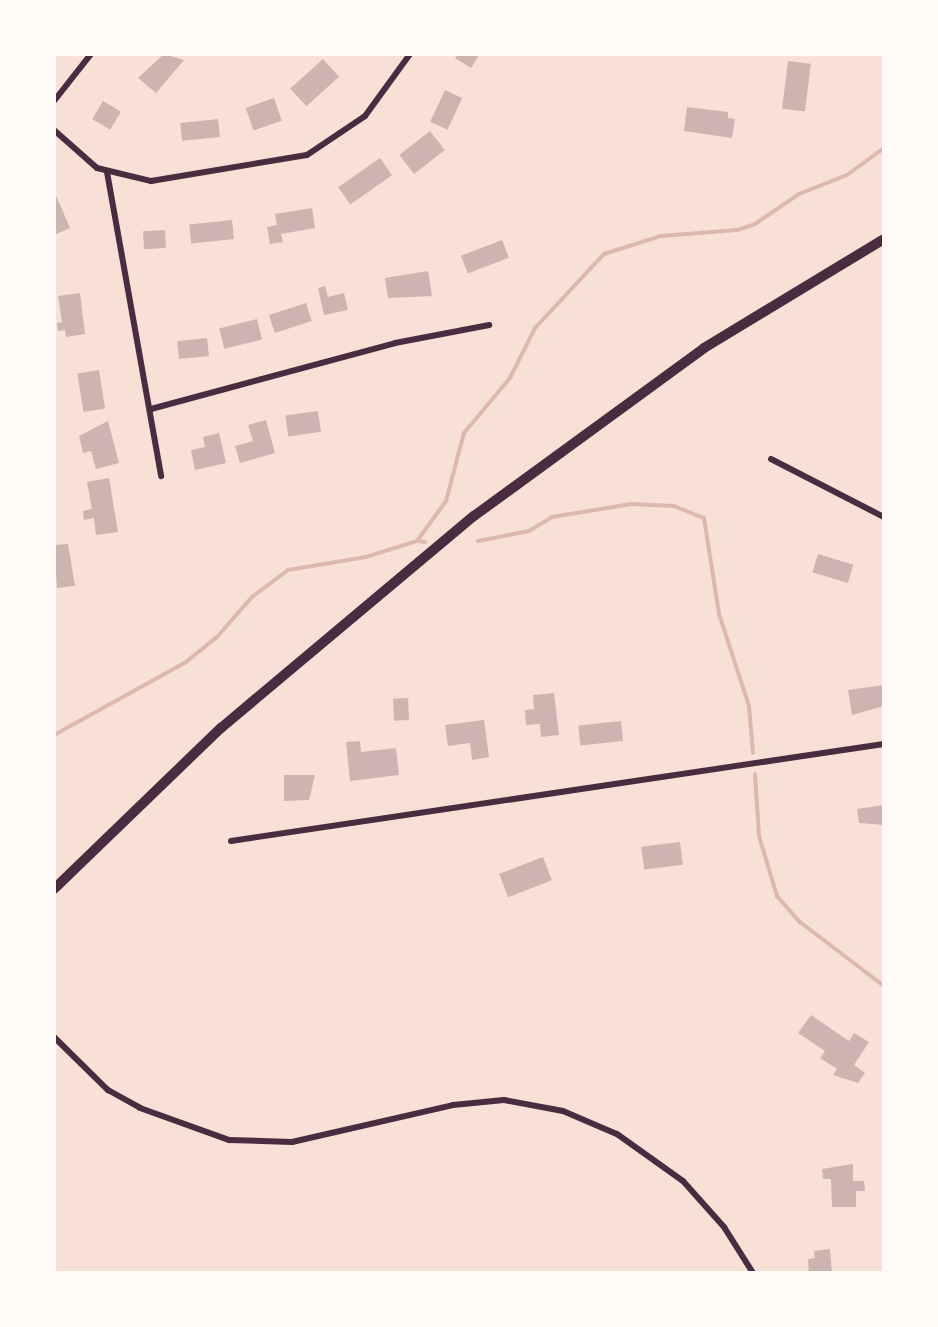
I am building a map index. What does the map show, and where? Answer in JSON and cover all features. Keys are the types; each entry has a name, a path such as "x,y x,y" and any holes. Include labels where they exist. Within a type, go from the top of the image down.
{"main road":[{"path":"54,889 221,728 474,516 704,348 884,239"}],"street":[{"path":"54,101 91,54"},
{"path":"54,130 79,156 107,172 172,181 307,155 365,116 410,54"},
{"path":"107,172 161,476"},
{"path":"151,409 395,343 489,325"},
{"path":"771,459 884,517"},
{"path":"231,841 884,744"},
{"path":"54,1037 108,1090 169,1120 229,1140 292,1142 453,1105 504,1100 563,1111 617,1134 683,1181 724,1227 753,1273"}],"building":[{"path":"164,54 184,60 156,93 138,78"},
{"path":"458,54 480,54 471,68 455,58"},
{"path":"323,59 339,77 306,106 290,88"},
{"path":"788,61 811,64 805,111 782,109"},
{"path":"445,90 462,98 447,130 430,122"},
{"path":"274,98 282,121 253,130 246,108"},
{"path":"103,101 121,112 110,130 92,119"},
{"path":"687,107 728,112 728,118 735,119 732,138 684,131"},
{"path":"218,119 220,137 182,141 180,123"},
{"path":"430,131 445,150 414,174 399,155"},
{"path":"380,158 392,175 350,204 338,187"},
{"path":"54,191 70,228 54,235"},
{"path":"312,208 315,228 281,234 283,242 270,244 267,227 277,225 275,214"},
{"path":"232,220 234,239 191,243 189,224"},
{"path":"165,230 166,248 144,249 143,231"},
{"path":"502,240 509,258 468,274 461,256"},
{"path":"428,271 432,296 388,298 385,278"},
{"path":"325,286 328,297 344,293 348,310 324,315 318,288"},
{"path":"80,293 85,334 66,337 65,330 58,331 57,323 62,322 58,296"},
{"path":"306,303 312,321 275,333 269,315"},
{"path":"257,319 262,339 224,349 219,328"},
{"path":"207,338 209,356 179,359 177,341"},
{"path":"99,370 105,409 83,412 77,373"},
{"path":"318,411 321,432 288,436 285,416"},
{"path":"266,420 275,453 240,463 235,446 253,441 248,425"},
{"path":"108,421 119,463 96,469 91,451 83,453 79,436"},
{"path":"219,433 226,463 195,470 191,450 205,447 203,437"},
{"path":"109,478 118,532 96,535 94,518 84,520 83,511 92,509 87,482"},
{"path":"68,544 75,586 57,588 54,545"},
{"path":"818,554 853,565 848,583 812,572"},
{"path":"884,685 884,706 852,715 848,690"},
{"path":"554,693 559,735 541,737 540,724 526,725 525,710 534,709 533,695"},
{"path":"408,698 409,720 394,721 393,699"},
{"path":"484,720 489,757 472,760 470,743 448,746 445,725"},
{"path":"621,721 623,741 580,745 578,725"},
{"path":"360,741 361,752 396,748 399,775 350,781 346,742"},
{"path":"284,775 315,775 309,800 284,801"},
{"path":"884,805 884,825 859,823 857,809"},
{"path":"680,842 683,865 644,870 641,847"},
{"path":"543,857 552,880 508,897 499,874"},
{"path":"811,1015 849,1041 854,1033 869,1042 854,1065 865,1073 858,1083 833,1075 837,1069 820,1058 825,1051 798,1033"},
{"path":"853,1164 853,1181 864,1181 865,1191 856,1191 856,1207 832,1207 831,1179 823,1179 822,1169"},
{"path":"830,1249 832,1273 809,1273 808,1259 815,1258 814,1251"}],"waterway":[{"path":"54,735 186,662 217,637 252,597 288,570 366,557 417,541 446,501 464,433 510,378 535,328 604,254 661,236 737,230 755,224 799,194 847,175 884,148"},
{"path":"478,541 529,531 552,517 631,504 674,506 704,518 719,614 749,706 753,753"},
{"path":"417,541 425,542"},
{"path":"755,774 759,836 777,896 800,922 884,986"}]}
